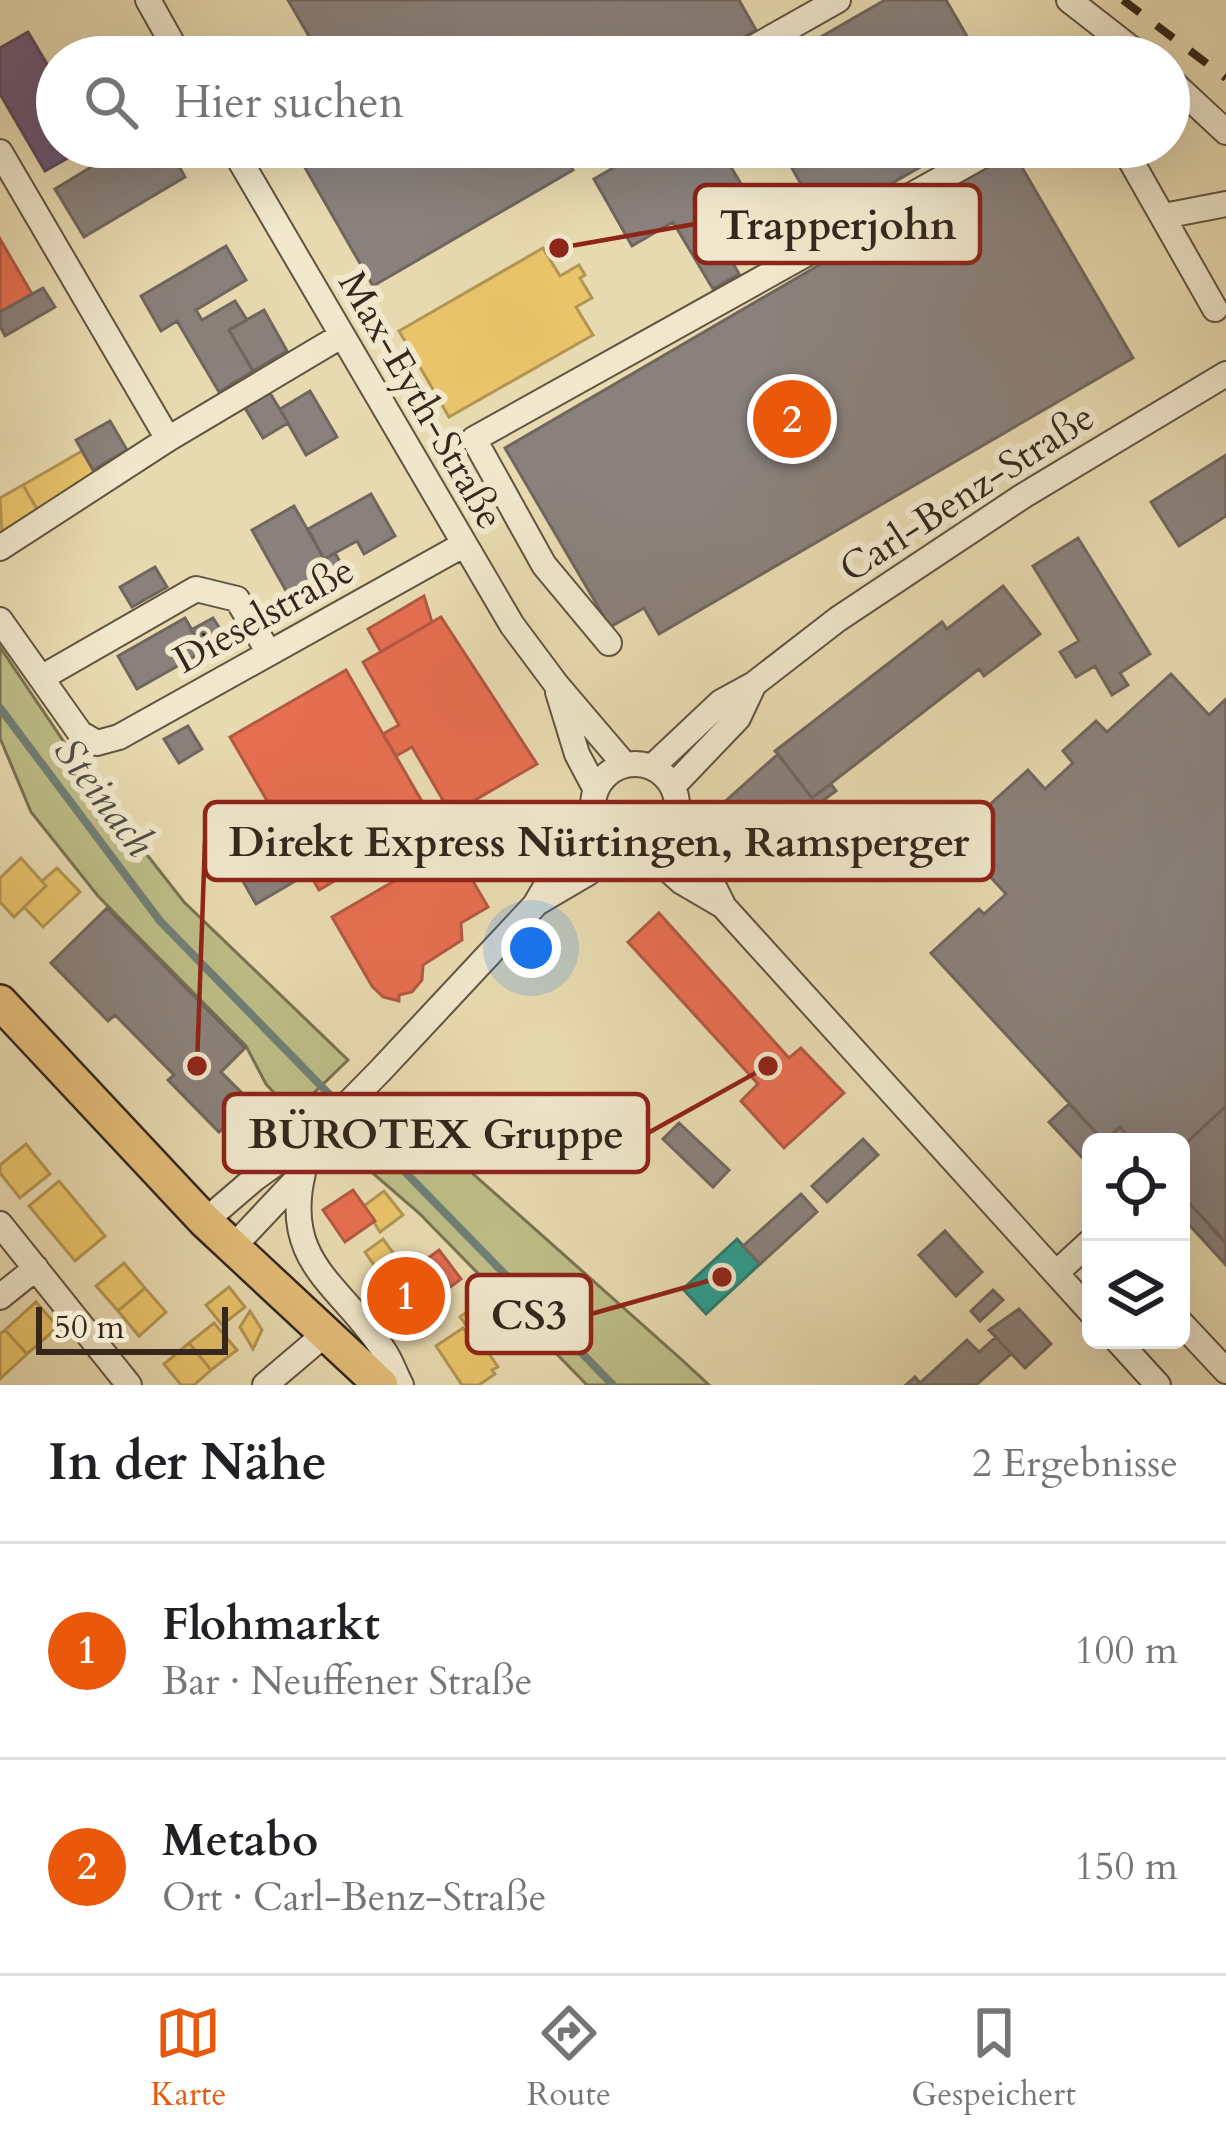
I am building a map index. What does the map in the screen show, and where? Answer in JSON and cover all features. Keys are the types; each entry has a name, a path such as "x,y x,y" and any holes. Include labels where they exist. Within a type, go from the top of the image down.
{"main road":[{"path":"0,1002 205,1221 381,1385"}],"street":[{"path":"148,0 168,36"},
{"path":"774,36 838,0"},
{"path":"1069,0 1115,36"},
{"path":"1190,99 1226,132"},
{"path":"0,152 168,439"},
{"name":"Max-Eyth-Straße","path":"244,168 512,625 625,764"},
{"path":"609,644 544,566 474,439 960,168"},
{"path":"1136,168 1215,309"},
{"path":"1164,217 1226,205"},
{"path":"0,548 168,439 341,336"},
{"name":"Carl-Benz-Straße","path":"652,766 721,702 754,684 838,619 1005,508 1226,374"},
{"name":"Dieselstraße","path":"40,678 80,733 97,742 119,737 464,545"},
{"path":"0,620 40,678 196,589 237,599 269,653"},
{"name":"Max-Eyth-Straße","path":"556,684 577,754 596,790"},
{"name":"Carl-Benz-Straße","path":"673,786 738,718 754,684"},
{"path":"625,764 652,766 673,786 678,805 673,825 661,840 643,847 616,843 595,820 596,790 608,774 625,764"},
{"path":"205,1221 322,1130 380,1072 535,905 567,850 595,820"},
{"path":"673,825 702,863 724,907 1082,1302"},
{"path":"535,905 588,873 616,843"},
{"path":"643,847 682,882 724,907"},
{"path":"322,1130 296,1203 305,1250 319,1274 384,1351 401,1385"},
{"path":"233,1247 303,1173"},
{"path":"0,1224 129,1385"},
{"path":"1056,1273 1082,1249"},
{"path":"0,1297 36,1268"},
{"path":"1190,1333 1226,1371"},
{"path":"266,1385 325,1334"},
{"path":"1125,1349 1158,1385"}],"green space":[{"path":"0,647 97,791 184,902 348,1060 293,1113 266,1084 246,1046 98,896 31,812 0,738"},
{"path":"390,1100 709,1385 587,1385 419,1213 346,1150"}],"building: Wohnen":[{"path":"543,248 560,276 579,265 585,275 580,278 592,298 576,307 593,335 449,417 399,331"},
{"path":"82,451 96,475 37,509 23,485"},
{"path":"23,485 39,513 2,534 0,498"},
{"path":"21,858 46,886 14,917 0,902 0,878"},
{"path":"57,868 80,892 43,927 24,907"},
{"path":"26,1144 50,1174 20,1198 0,1173 0,1165"},
{"path":"59,1181 105,1236 75,1261 29,1206"},
{"path":"384,1191 403,1215 380,1232 364,1206"},
{"path":"383,1239 405,1269 400,1271 405,1275 394,1283 385,1281 365,1252"},
{"path":"124,1263 145,1288 118,1311 96,1286"},
{"path":"229,1287 245,1307 222,1325 206,1305"},
{"path":"145,1288 166,1312 139,1336 118,1311"},
{"path":"489,1295 498,1307 469,1329 460,1317"},
{"path":"36,1302 58,1327 27,1354 5,1330"},
{"path":"250,1311 262,1330 253,1349 240,1327"},
{"path":"214,1323 237,1350 211,1370 189,1343"},
{"path":"463,1328 471,1340 477,1336 498,1367 479,1385 462,1385 436,1346"},
{"path":"5,1330 27,1354 0,1379 0,1334"},
{"path":"189,1343 211,1370 194,1385 181,1385 164,1364"}],"building: Handel":[{"path":"0,239 32,294 0,312"},
{"path":"424,596 432,622 381,652 368,629"},
{"path":"441,617 537,764 451,814 412,747 396,756 383,734 399,725 363,662"},
{"path":"346,670 435,824 403,842 418,867 410,872 395,846 319,890 230,737"},
{"path":"453,847 488,907 461,923 462,940 423,965 422,980 412,992 399,995 399,1001 383,997 332,917"},
{"path":"659,913 789,1058 801,1048 844,1093 784,1148 741,1101 758,1084 628,942"},
{"path":"353,1190 375,1221 345,1242 323,1210"},
{"path":"439,1250 461,1279 405,1321 383,1291"}],"building: Büros":[{"path":"28,32 36,46 36,156 0,94 0,48"}],"building: Schulen":[{"path":"737,1239 760,1264 706,1314 683,1289"}],"building: Industrie":[{"path":"288,0 739,0 756,30 746,36 309,36"},
{"path":"885,0 946,0 967,36 822,36"},
{"path":"90,168 180,168 185,177 84,237 55,189"},
{"path":"305,168 573,170 373,286"},
{"path":"613,168 732,168 744,189 704,212 739,274 713,289 673,222 632,246 594,179"},
{"path":"792,168 919,168 823,223"},
{"path":"986,168 1022,168 1133,358 659,634 644,608 610,627 505,448"},
{"path":"226,246 246,280 196,310 202,320 235,301 247,320 229,330 253,371 219,392 177,321 161,331 141,296"},
{"path":"43,288 55,307 5,336 0,312"},
{"path":"264,310 287,351 253,371 229,330"},
{"path":"310,391 337,437 306,455 280,409"},
{"path":"270,393 288,423 263,438 245,408"},
{"path":"110,421 127,450 93,470 76,440"},
{"path":"1226,455 1226,516 1179,546 1151,502"},
{"path":"371,494 395,536 364,554 357,541 324,559 308,529"},
{"path":"294,506 324,559 335,553 343,567 290,598 252,530"},
{"path":"1078,538 1150,654 1120,673 1128,685 1112,695 1095,666 1076,677 1060,652 1079,641 1033,566"},
{"path":"155,567 167,587 132,607 120,587"},
{"path":"1003,586 1040,634 984,676 979,669 812,798 775,751 942,622 947,629"},
{"path":"185,618 204,651 137,689 118,656"},
{"path":"213,618 226,638 204,651 191,630"},
{"path":"1171,674 1209,715 1226,699 1226,1106 1190,1140 1190,1133 1125,1133 1120,1127 1113,1133 1097,1133 931,953 979,909 984,914 1006,894 954,837 1028,770 1045,789 1073,763 1063,751 1096,721 1107,732"},
{"path":"188,726 202,749 179,763 164,739"},
{"path":"778,754 812,798 831,784 836,791 810,810 819,820 773,864 720,806"},
{"path":"274,813 309,873 256,904 221,843"},
{"path":"107,908 245,1048 221,1072 250,1101 219,1132 168,1080 174,1075 115,1015 108,1021 51,963"},
{"path":"1069,1104 1096,1133 1082,1133 1082,1157 1049,1122"},
{"path":"1226,1106 1226,1243 1190,1204 1190,1140"},
{"path":"679,1123 729,1170 713,1187 663,1139"},
{"path":"863,1139 878,1155 827,1202 812,1186"},
{"path":"801,1194 817,1212 760,1264 743,1246"},
{"path":"1190,1204 1226,1243 1226,1265 1190,1226"},
{"path":"945,1231 982,1272 956,1296 919,1255"},
{"path":"993,1290 1003,1300 980,1321 971,1311"},
{"path":"1019,1309 1051,1344 1025,1368 989,1330"},
{"path":"996,1337 1011,1354 976,1385 906,1385 915,1377 920,1383 967,1340 979,1352"}],"waterway":[{"name":"Steinach","path":"0,708 160,921 613,1385"}],"railway":[{"path":"1123,0 1171,36"},
{"path":"1190,51 1226,78"}],"place":[{"name":"Trapperjohn","path":"559,248"},
{"name":"Metabo","path":"792,419"},
{"name":"Direkt Express Nürtingen, Ramsperger","path":"197,1066"},
{"name":"BÜROTEX Gruppe","path":"768,1066"},
{"name":"CS3","path":"722,1277"},
{"name":"Flohmarkt","path":"406,1296"}]}
